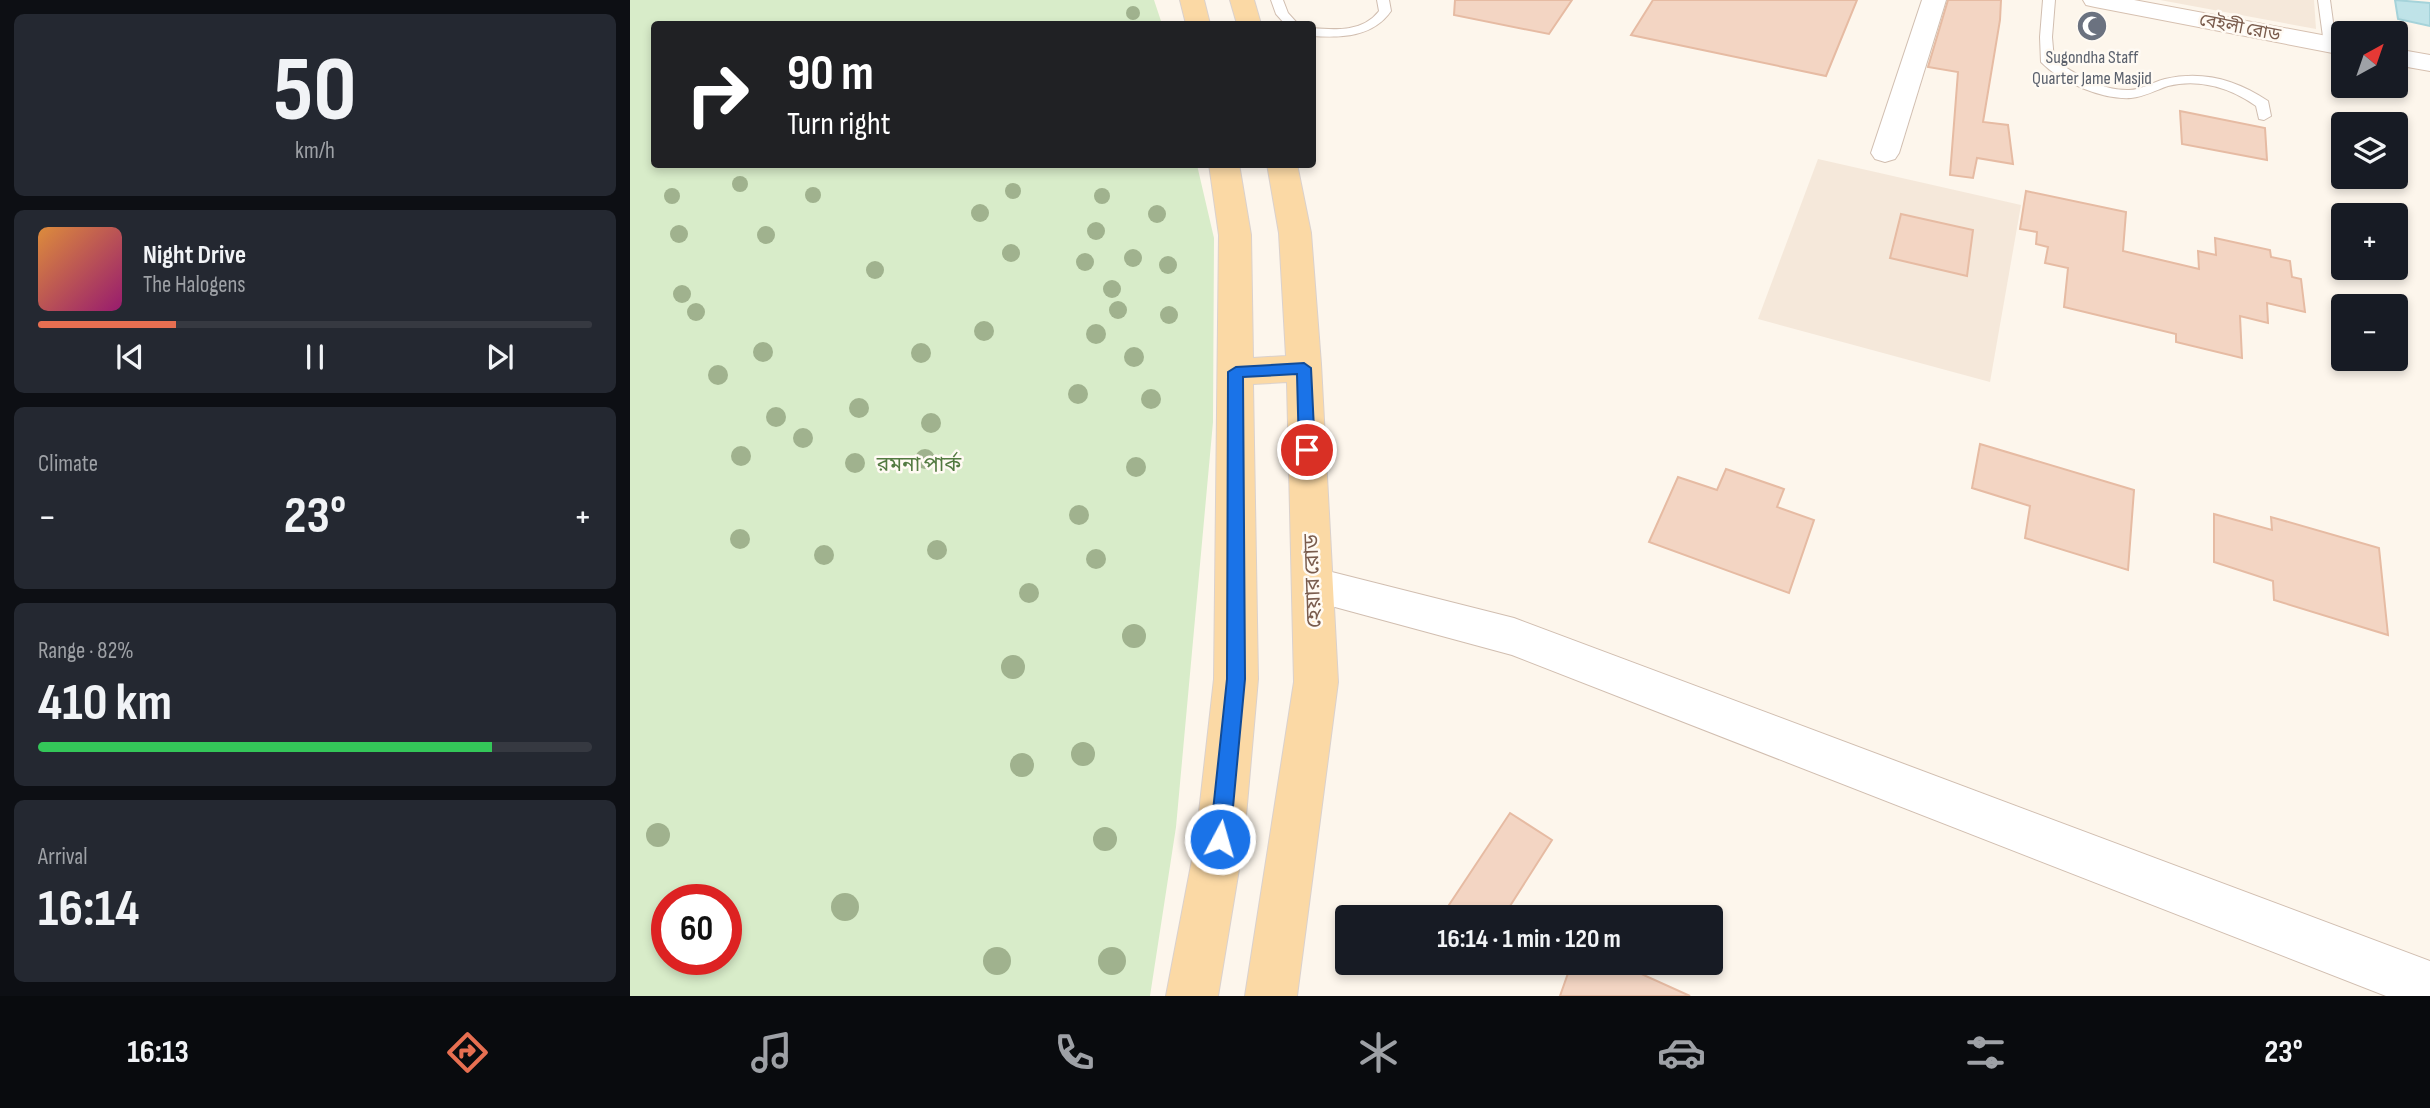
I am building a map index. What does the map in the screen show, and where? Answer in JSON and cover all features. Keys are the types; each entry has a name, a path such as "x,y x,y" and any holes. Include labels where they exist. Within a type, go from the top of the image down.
{"main road":[{"path":"1192,0 1197,21"},
{"path":"1242,0 1248,21"},
{"path":"1192,996 1220,839 1236,679 1235,235 1225,168"},
{"name":"হেয়ার রোড","path":"1271,996 1316,682 1304,368 1295,233 1283,168"},
{"path":"1236,372 1304,368"}],"street":[{"path":"1885,153 1934,0"},
{"name":"বেইলী রোড","path":"2095,0 2331,45"},
{"path":"2408,59 2430,63"},
{"path":"1312,585 1514,637 2430,986"}],"lane":[{"path":"1277,0 1282,14 1289,21"},
{"path":"1316,32 1346,33 1370,26 1385,11 1383,0"},
{"path":"2049,0 2046,37 2048,62 2070,76 2105,90 2130,94 2181,79 2207,79 2251,95 2263,104 2264,116"},
{"path":"2324,0 2331,25"}],"shaded area":[{"path":"2160,0 2314,0 2316,29"},
{"path":"1818,159 2021,205 1990,382 1758,319"}],"green space":[{"name":"রমনা পার্ক","path":"630,0 1154,0 1161,21 651,21 651,168 1198,168 1214,238 1213,422 1176,827 1150,996 630,996"}],"water":[{"path":"2395,0 2430,3 2430,26 2398,19"}],"building":[{"path":"1455,0 1572,0 1549,34 1454,15"},
{"path":"1653,0 1857,0 1826,76 1631,35"},
{"path":"1948,0 2001,0 1983,122 2008,125 2013,164 1977,158 1973,178 1950,175 1958,72 1928,67"},
{"path":"2180,111 2265,128 2267,160 2182,144"},
{"path":"2026,191 2126,212 2123,251 2199,269 2198,251 2216,255 2215,238 2270,250 2271,257 2290,261 2292,277 2301,279 2305,312 2267,303 2268,323 2240,316 2242,358 2176,342 2176,334 2064,307 2068,268 2045,263 2048,247 2036,244 2037,232 2020,229"},
{"path":"1901,214 1973,230 1967,276 1890,258"},
{"path":"1980,444 2134,490 2128,570 2025,538 2030,506 1972,488"},
{"path":"1726,469 1784,489 1777,507 1814,520 1789,593 1649,542 1678,477 1717,490"},
{"path":"2214,514 2272,530 2271,517 2379,548 2388,635 2274,600 2273,581 2214,562"},
{"path":"1510,813 1552,840 1511,905 1449,905"},
{"path":"1567,975 1644,975 1690,996 1560,996"}],"place":[{"name":"Sugondha Staff Quarter Jame Masjid","path":"2092,26"}],"route":[{"path":"1220,839 1236,679 1236,372 1304,368 1307,450"}]}
